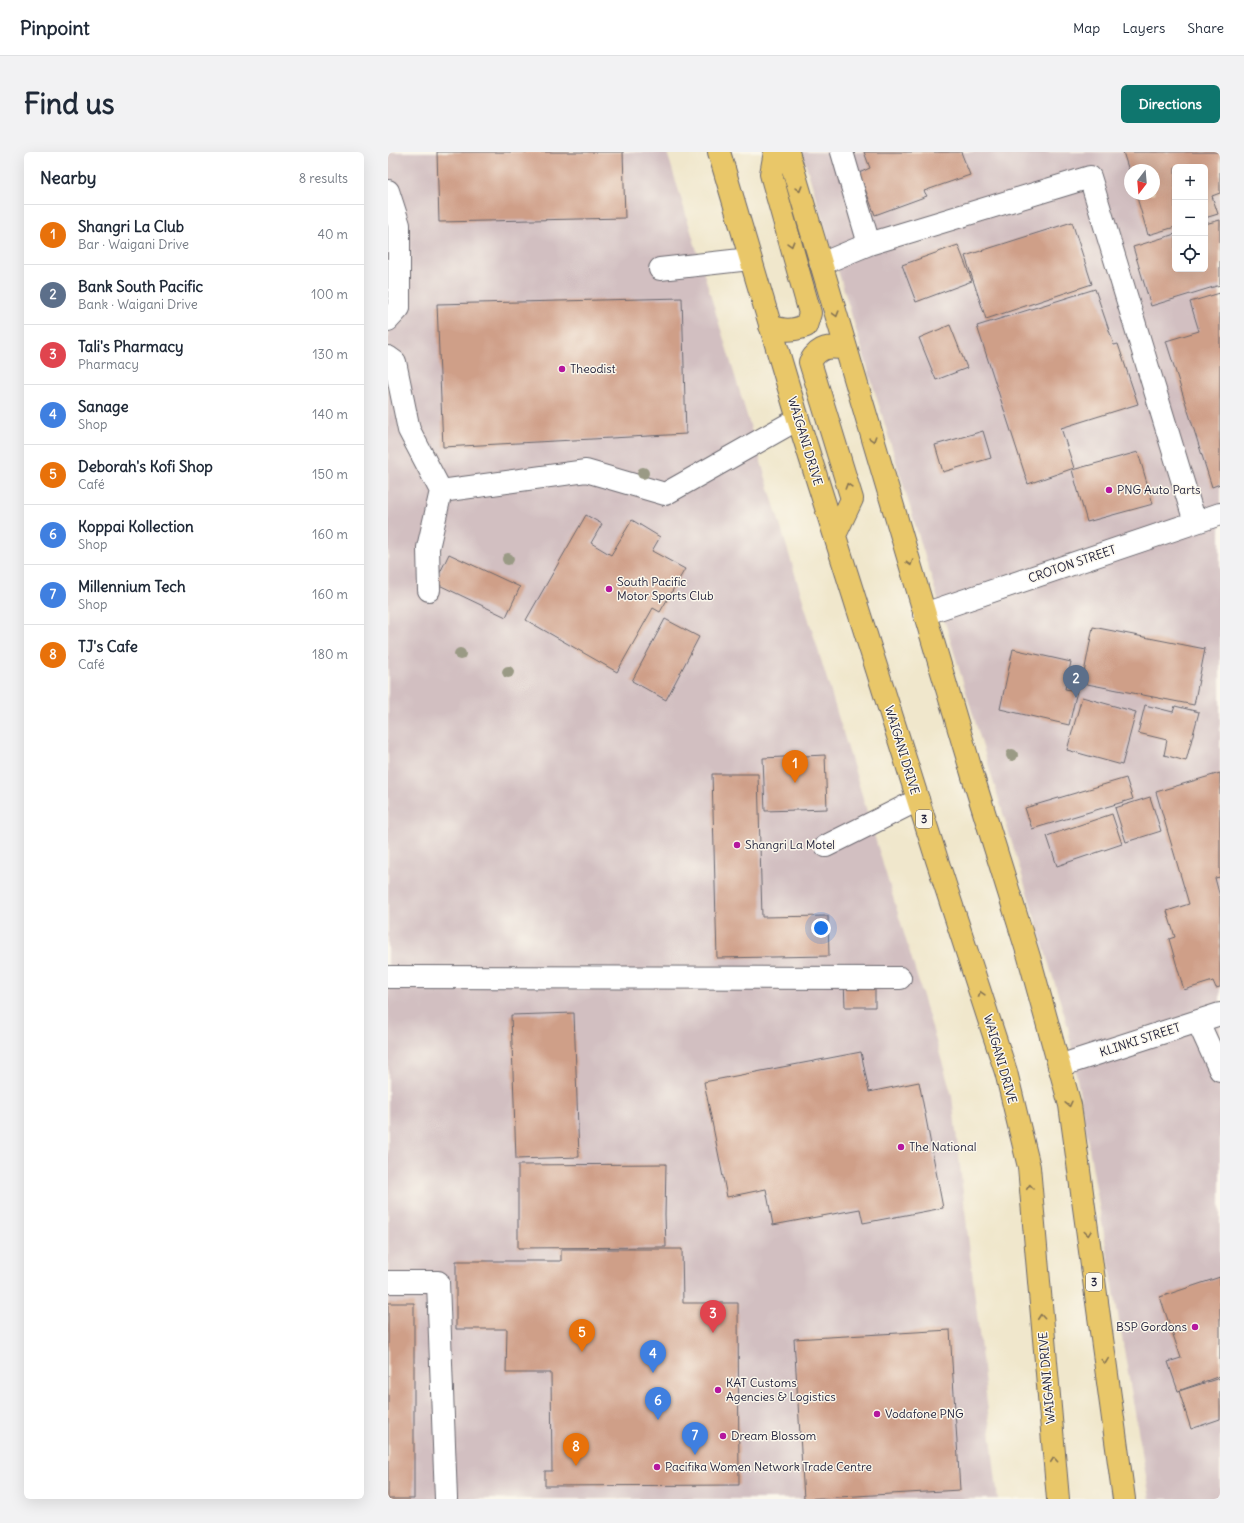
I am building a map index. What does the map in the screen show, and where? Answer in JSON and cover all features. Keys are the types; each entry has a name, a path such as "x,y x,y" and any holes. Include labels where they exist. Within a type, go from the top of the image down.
{"highway":[{"name":"WAIGANI DRIVE","path":"719,152 798,419 918,800 1006,1072 1029,1167 1058,1499"},
{"path":"770,326 782,330 793,330 806,326 810,313 771,174 775,152"},
{"name":"3","path":"788,152 924,614 1029,957 1070,1105 1124,1499"},
{"path":"835,535 852,499 810,362 815,353 824,348 836,347 846,349"},
{"path":"1118,1452 1130,1499"}],"street":[{"path":"842,152 868,244"},
{"path":"821,264 868,244 1090,177 1195,522"},
{"path":"388,192 399,225 399,308 388,320"},
{"path":"660,269 750,260"},
{"path":"388,357 396,362 409,430 442,491 428,548 429,590"},
{"path":"442,491 586,471 665,494 798,419"},
{"name":"CROTON STREET","path":"924,614 1220,514"},
{"path":"826,846 918,800"},
{"path":"388,978 900,978"},
{"name":"KLINKI STREET","path":"1059,1066 1220,1014"},
{"path":"1198,1022 1220,1070"},
{"path":"388,1282 438,1282 446,1499"}],"shaded area":[{"path":"388,152 667,152 952,1096 998,1499 388,1499"},
{"path":"802,152 1220,152 1220,1499 1150,1499 1068,1027"}],"building":[{"path":"437,152 623,152 625,218 439,222"},
{"path":"864,152 961,152 970,175 924,191 927,196 875,215 859,173 870,168"},
{"path":"1123,152 1220,152 1220,193 1212,196 1218,214 1208,217 1208,164 1172,164 1172,228 1148,235 1138,200 1160,200 1160,164 1127,164"},
{"path":"1220,220 1220,285 1151,306 1133,247 1172,235 1172,272 1208,272 1208,223"},
{"path":"1072,222 1092,284 986,319 965,256"},
{"path":"958,245 972,281 916,302 902,265"},
{"path":"1095,289 1114,345 1118,344 1138,404 1061,428 1074,468 1028,484 977,326"},
{"path":"1220,293 1220,484 1212,487 1166,341 1199,331 1190,302"},
{"name":"Theodist","path":"682,298 686,434 443,447 437,304"},
{"path":"950,325 967,368 936,380 919,338"},
{"path":"983,431 991,458 943,472 935,445"},
{"path":"1138,452 1153,504 1087,522 1072,470"},
{"name":"South Pacific Motor Sports Club","path":"586,515 602,524 591,543 611,555 632,520 660,537 652,551 685,569 660,612 653,608 617,672 526,620"},
{"path":"449,554 520,587 506,617 435,583"},
{"path":"665,619 699,637 666,700 632,681"},
{"path":"1093,627 1205,649 1194,705 1082,683"},
{"path":"1013,649 1071,662 1065,689 1077,691 1069,725 1000,709"},
{"path":"1082,697 1136,712 1122,765 1067,750"},
{"path":"1145,705 1173,712 1175,706 1199,712 1186,761 1164,755 1167,740 1138,733"},
{"path":"825,755 827,809 765,811 763,758"},
{"path":"1220,773 1220,877 1215,878 1220,897 1220,987 1216,988 1213,981 1184,990 1169,939 1175,937 1167,911 1189,904 1156,792"},
{"name":"Shangri La Motel","path":"712,774 758,774 762,917 828,916 829,956 717,958"},
{"path":"1126,778 1133,799 1032,829 1025,808"},
{"path":"1150,797 1161,831 1126,842 1115,808"},
{"path":"1112,814 1122,844 1057,866 1047,836"},
{"path":"844,981 875,981 875,1007 845,1007"},
{"path":"574,1013 579,1157 516,1159 511,1015"},
{"path":"861,1052 869,1092 919,1082 943,1208 863,1223 860,1209 773,1225 766,1189 727,1197 704,1082"},
{"path":"666,1164 666,1247 518,1248 518,1165"},
{"path":"561,1249 682,1249 683,1303 738,1303 739,1485 545,1486 545,1471 552,1471 551,1373 506,1373 507,1329 456,1329 456,1261 561,1261"},
{"name":"BSP Gordons","path":"1220,1277 1220,1376 1178,1391 1168,1362 1181,1358 1160,1297"},
{"path":"388,1303 414,1303 414,1499 388,1499"},
{"name":"Vodafone PNG","path":"950,1330 960,1490 804,1499 794,1339"},
{"path":"1220,1378 1220,1419 1191,1429 1179,1391"}],"place":[{"name":"Theodist","path":"562,369"},
{"name":"PNG Auto Parts","path":"1109,490"},
{"name":"South Pacific Motor Sports Club","path":"609,589"},
{"name":"Bank South Pacific","path":"1076,698"},
{"name":"Shangri La Club","path":"795,783"},
{"name":"Shangri La Motel","path":"737,845"},
{"name":"The National","path":"901,1147"},
{"name":"BSP Gordons","path":"1195,1327"},
{"name":"Tali's Pharmacy","path":"713,1333"},
{"name":"Deborah's Kofi Shop","path":"582,1352"},
{"name":"Sanage","path":"653,1373"},
{"name":"KAT Customs Agencies & Logistics","path":"718,1390"},
{"name":"Vodafone PNG","path":"877,1414"},
{"name":"Koppai Kollection","path":"658,1420"},
{"name":"Dream Blossom","path":"723,1436"},
{"name":"Millennium Tech","path":"695,1455"},
{"name":"TJ's Cafe","path":"576,1466"},
{"name":"Pacifika Women Network Trade Centre","path":"657,1467"}]}
